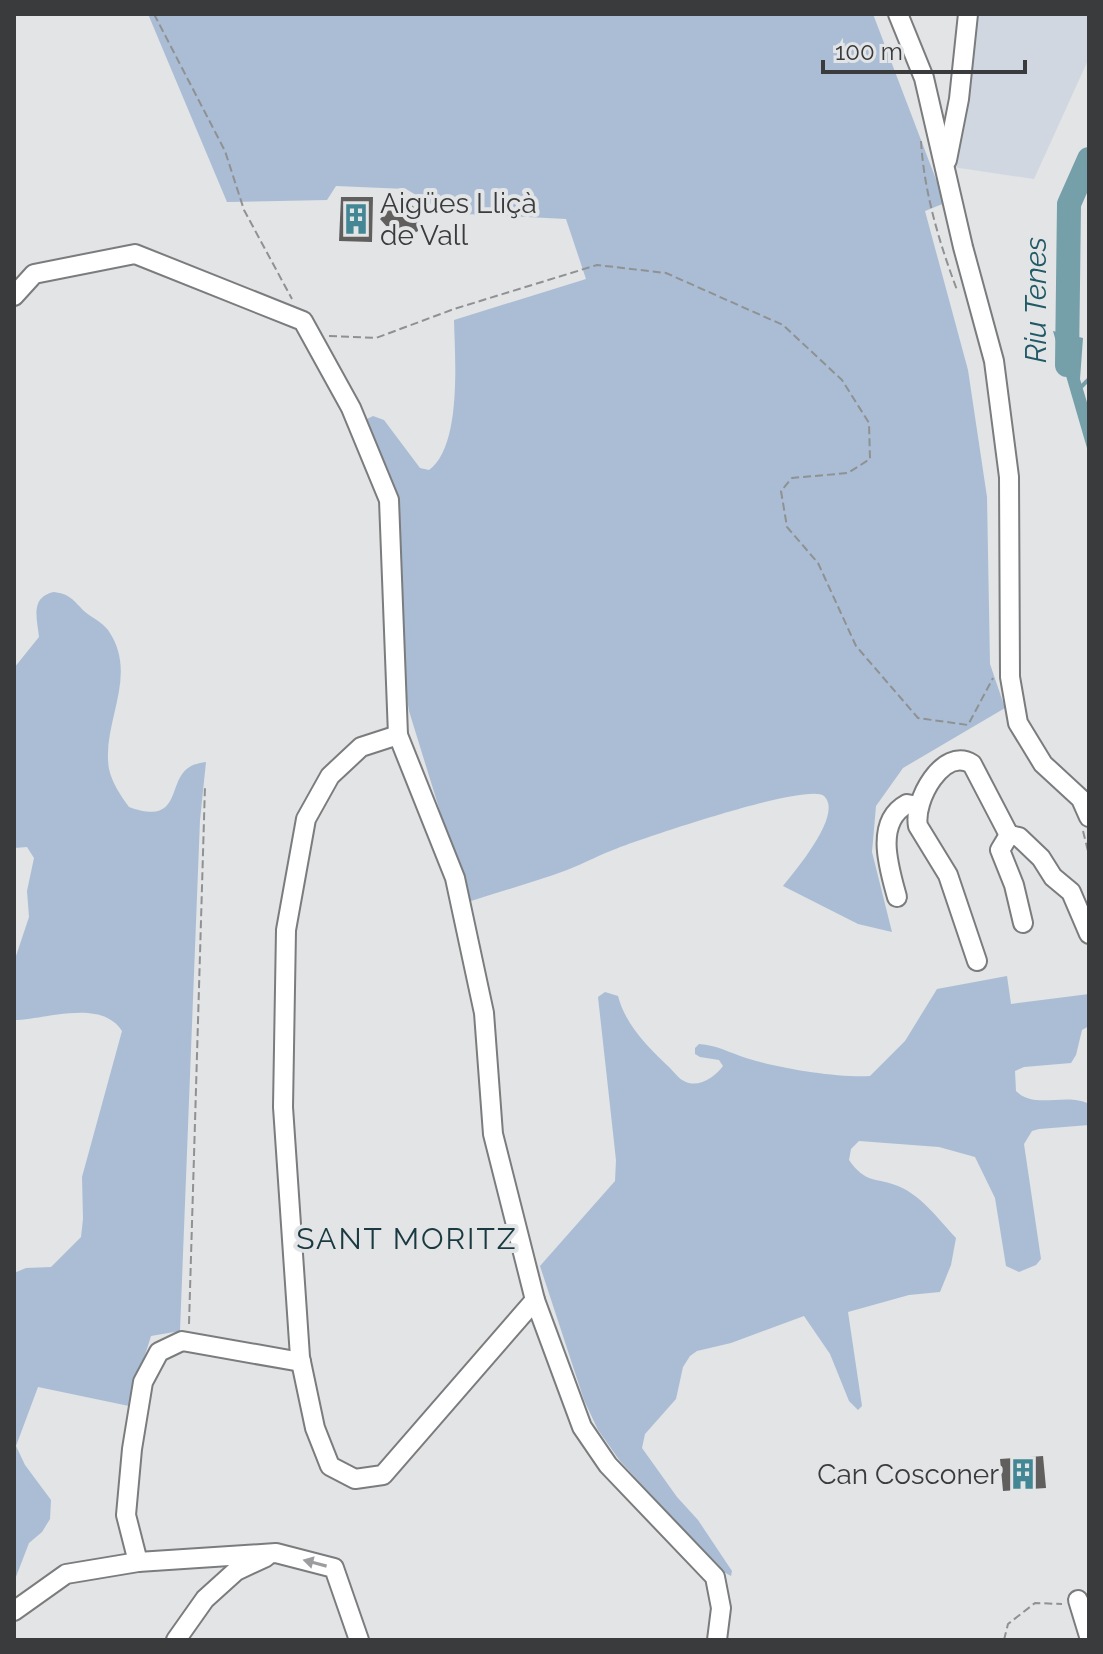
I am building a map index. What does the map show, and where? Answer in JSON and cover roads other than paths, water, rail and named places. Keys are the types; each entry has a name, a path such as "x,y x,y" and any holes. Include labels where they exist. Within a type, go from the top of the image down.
{"street":[{"path":"898,14 924,78 963,247 994,361 1007,463 1010,677 1018,723 1043,764 1081,799 1089,817"},
{"path":"946,166 959,99 968,14"},
{"path":"14,296 34,274 135,254 307,328 351,408 389,500 398,735 455,878 484,1013 493,1134 535,1300 582,1427 608,1465 715,1577 721,1608 717,1640"},
{"path":"398,735 361,747 330,776 306,819 286,930 283,1107 301,1362 315,1428 330,1466 355,1479 383,1475 535,1300"},
{"path":"977,961 948,875 918,826 918,806 929,781 960,761 969,761 1009,835"},
{"path":"897,897 889,871 887,834 900,807 907,804 918,806"},
{"path":"1009,835 1019,837 1035,852 1048,872 1071,892 1088,933"},
{"path":"1009,835 1000,850 1014,885 1023,923"},
{"path":"1006,866 1035,852"},
{"path":"138,1562 126,1515 132,1449 143,1382 159,1352 182,1341 301,1362"},
{"path":"176,1640 205,1599 236,1571 276,1553"},
{"path":"14,1611 66,1574 138,1562 276,1553 334,1568 359,1640"},
{"path":"1079,1602 1089,1636"}],"waterway":[{"name":"Riu Tenes","path":"1067,365 1069,204 1089,159"},
{"path":"1079,389 1089,379"}],"place":[{"name":"Aigües Lliçà de Vall","path":"356,219"},
{"name":"Can Cosconer","path":"1023,1474"}],"district":[{"name":"SANT MORITZ","path":"407,1239"}]}
